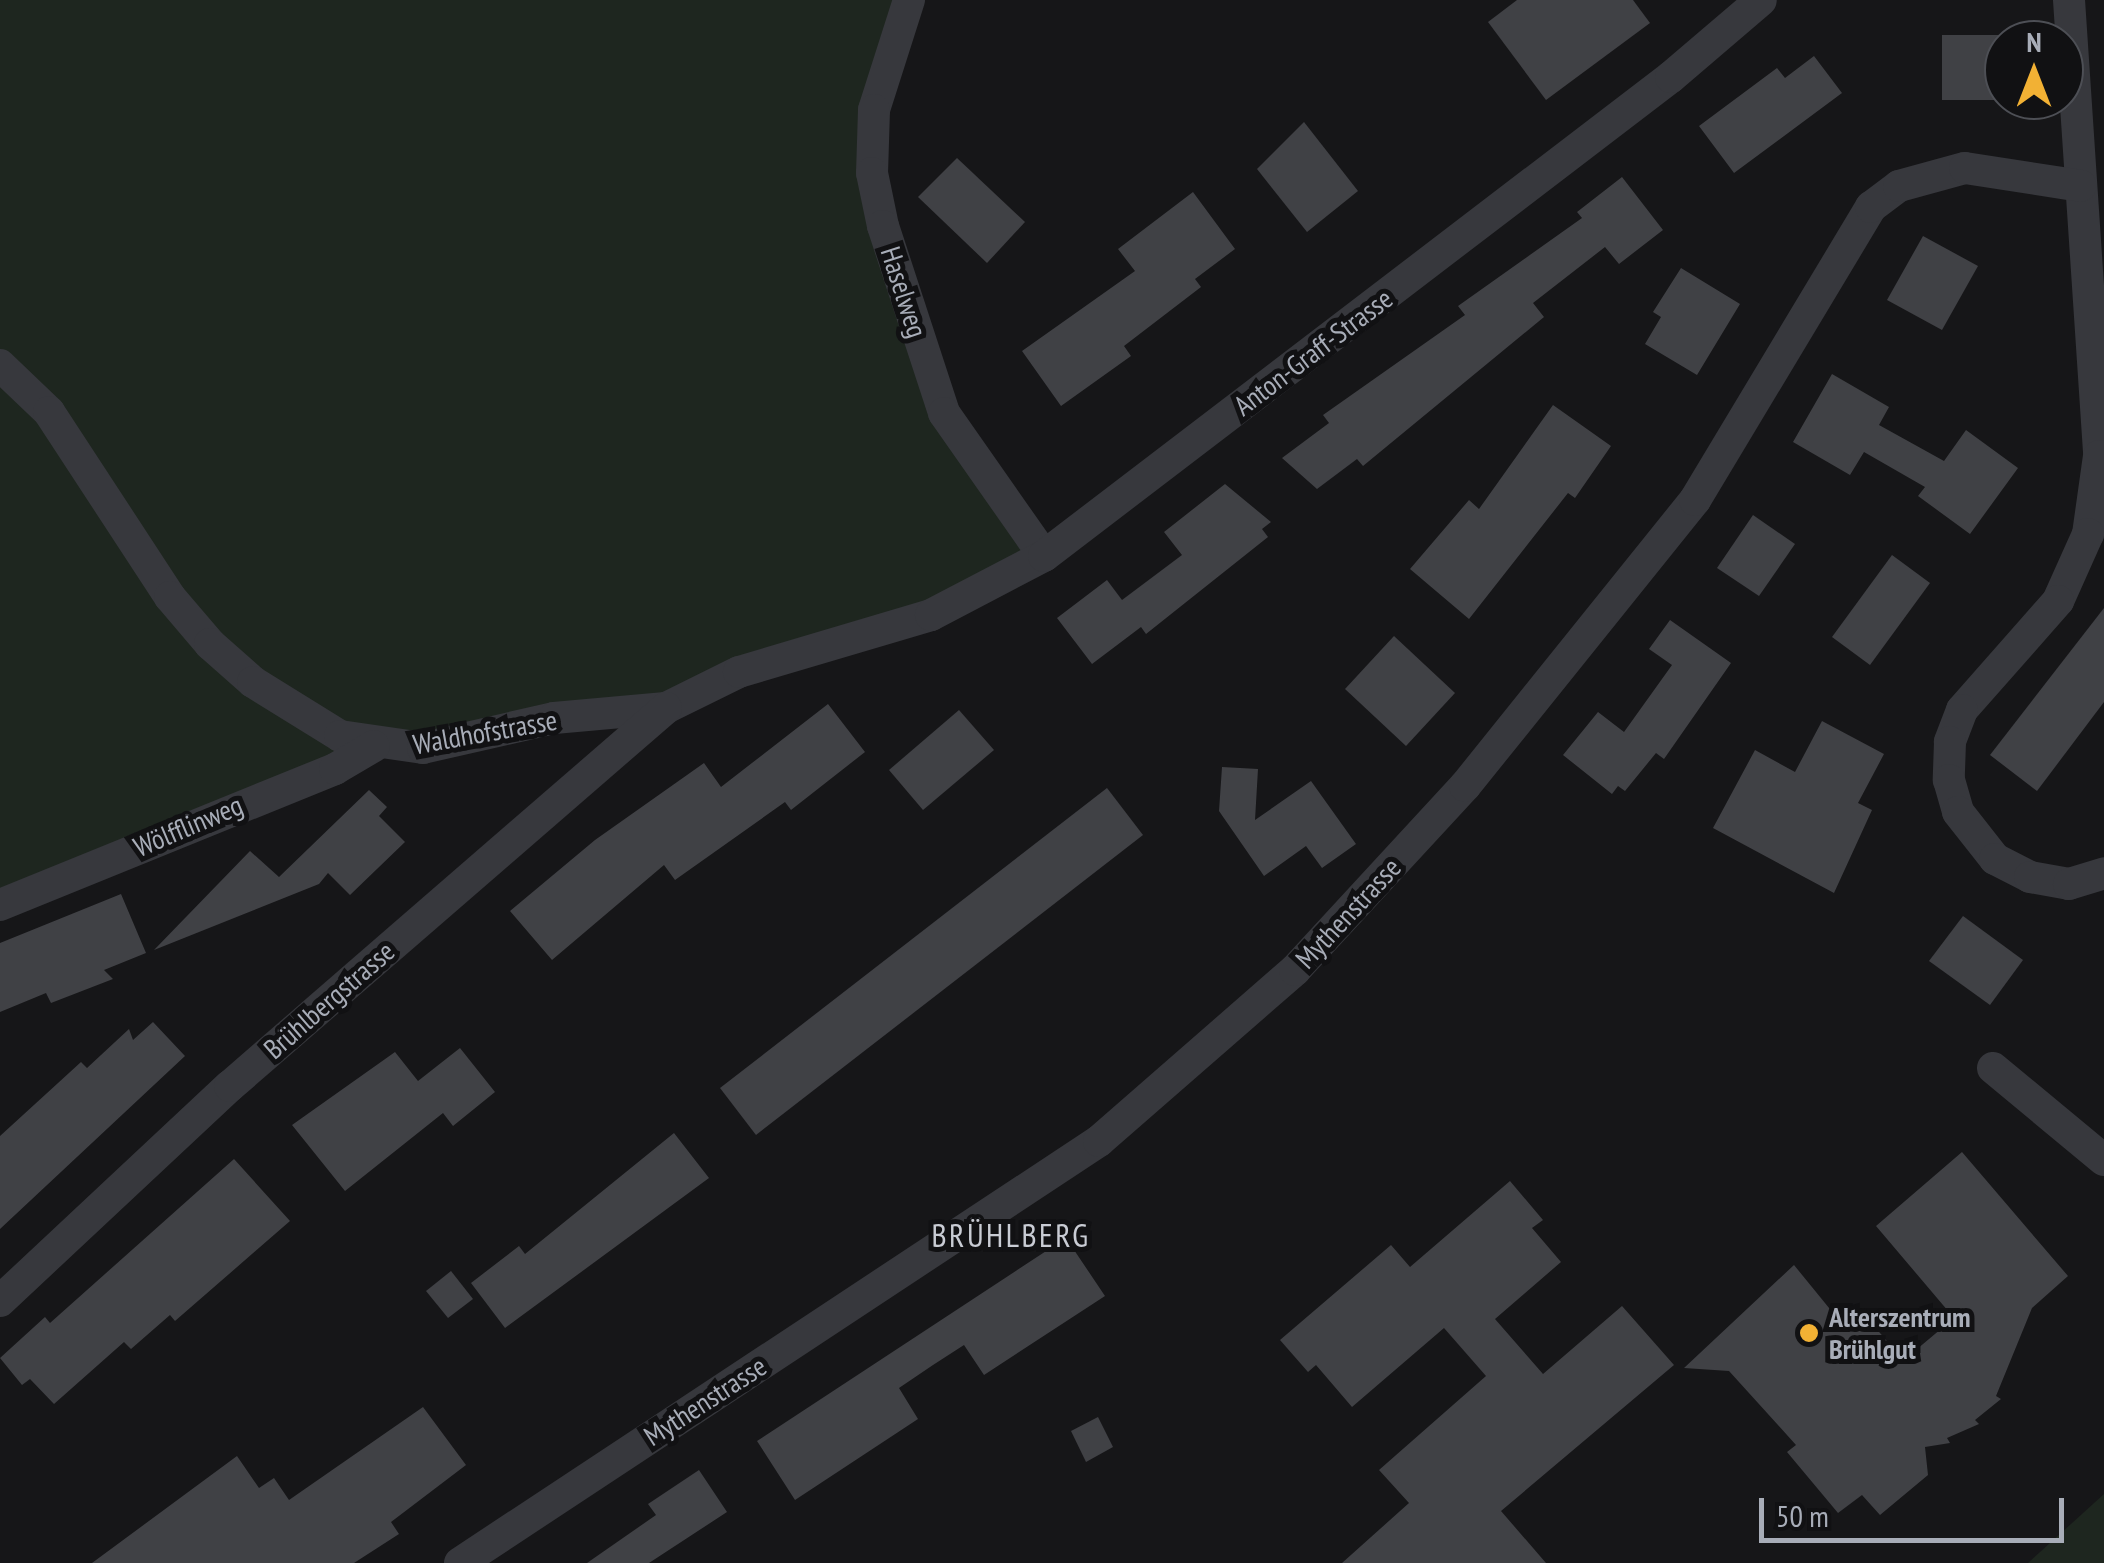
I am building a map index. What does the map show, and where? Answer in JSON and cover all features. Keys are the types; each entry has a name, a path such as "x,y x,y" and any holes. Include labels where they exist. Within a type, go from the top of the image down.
{"street":[{"name":"Haselweg","path":"909,0 874,110 872,172 883,226 944,412 1044,556"},
{"name":"Anton-Graff-Strasse","path":"831,647 931,615 1044,556 1671,77 1762,0"},
{"path":"2069,0 2100,456 2088,534 2058,601 1962,710 1950,742 1949,780 1958,812 1995,858 2030,877 2069,884 2104,873"},
{"name":"Mythenstrasse","path":"460,1563 1099,1142 1296,970 1466,786 1695,500 1871,206 1898,186 1965,168 2082,186"},
{"name":"Waldhofstrasse","path":"0,365 50,412 170,598 210,644 300,714 374,746 423,748 554,718 666,708 739,672 831,647"},
{"name":"Brühlbergstrasse","path":"0,1302 230,1086 666,708"},
{"name":"Wölfflinweg","path":"0,905 335,770 374,746"},
{"path":"1992,1068 2104,1160"}],"shaded area":[{"path":"0,0 909,0 872,173 944,412 1044,556 666,708 374,746 0,905"},
{"path":"2104,1494 2104,1563 2028,1563"}],"building":[{"path":"1517,0 1633,0 1650,23 1546,100 1488,22"},
{"path":"1942,35 1984,35 1984,100 1942,100"},
{"path":"1814,56 1842,93 1734,173 1699,126 1777,68 1785,78"},
{"path":"1304,122 1358,191 1307,232 1257,169"},
{"path":"957,158 1025,222 987,263 918,197"},
{"path":"1622,177 1663,230 1619,264 1605,247 1533,303 1544,317 1363,466 1357,459 1317,489 1282,458 1329,423 1323,415 1465,315 1458,306 1582,218 1577,212"},
{"path":"1193,192 1235,249 1195,279 1201,287 1124,346 1131,356 1061,406 1022,351 1135,271 1118,249"},
{"path":"1923,236 1978,266 1942,330 1887,300"},
{"path":"1681,268 1740,304 1697,375 1645,344 1661,317 1653,312"},
{"path":"1832,374 1889,407 1879,425 1944,461 1966,430 2018,468 1970,534 1918,496 1925,487 1864,452 1850,475 1793,442"},
{"path":"1553,405 1611,446 1575,498 1568,493 1469,619 1410,569 1469,500 1479,509"},
{"path":"1225,484 1271,522 1262,529 1268,537 1146,634 1141,627 1092,664 1057,618 1107,580 1122,600 1182,555 1164,532"},
{"path":"1753,515 1795,544 1759,596 1717,568"},
{"path":"1892,555 1930,583 1870,665 1832,637"},
{"path":"2104,608 2104,702 2037,791 1990,755"},
{"path":"1670,620 1731,663 1664,759 1656,753 1625,791 1618,786 1612,794 1563,755 1598,712 1624,732 1672,665 1649,649"},
{"path":"1394,636 1455,693 1406,746 1345,689"},
{"path":"828,704 865,752 791,810 785,802 675,880 664,865 552,960 510,911 595,840 704,763 721,787"},
{"path":"959,710 994,750 923,810 889,770"},
{"path":"1822,721 1884,754 1858,803 1872,810 1834,893 1713,828 1755,750 1795,772"},
{"path":"1222,767 1258,769 1255,820 1311,781 1356,844 1322,868 1306,846 1264,876 1219,811"},
{"path":"1107,788 1143,835 756,1135 720,1088"},
{"path":"369,790 387,807 379,816 405,842 350,895 328,873 319,884 154,950 250,851 279,877"},
{"path":"121,894 146,953 104,970 113,979 51,1003 46,993 0,1012 0,943"},
{"path":"1963,916 2023,960 1990,1005 1929,961"},
{"path":"153,1022 185,1056 0,1229 0,1136 81,1062 87,1068 129,1029 133,1040"},
{"path":"460,1048 495,1092 453,1126 443,1113 345,1191 292,1125 395,1052 418,1081"},
{"path":"674,1133 709,1178 505,1328 471,1283 519,1246 525,1254"},
{"name":"Alterszentrum Brühlgut","path":"1962,1152 2068,1276 2032,1308 1996,1396 2001,1399 1975,1420 1979,1424 1947,1438 1950,1443 1925,1447 1928,1475 1880,1515 1862,1495 1838,1513 1787,1452 1796,1445 1729,1371 1684,1368 1794,1265 1847,1330 1864,1315 1904,1360 1954,1318 1876,1226"},
{"path":"234,1159 290,1221 175,1321 170,1315 131,1349 124,1342 54,1404 30,1379 22,1385 0,1358 45,1317 50,1323"},
{"path":"1510,1181 1543,1220 1532,1228 1561,1262 1495,1319 1543,1374 1622,1306 1674,1365 1501,1511 1546,1563 1342,1563 1409,1503 1379,1470 1486,1376 1444,1328 1352,1407 1316,1365 1308,1372 1280,1340 1391,1245 1410,1267"},
{"path":"1066,1238 1105,1296 984,1375 964,1345 933,1365 899,1388 918,1419 795,1500 757,1441"},
{"path":"451,1271 473,1299 448,1318 426,1291"},
{"path":"423,1407 466,1465 391,1522 399,1534 354,1563 92,1563 237,1456 259,1488 274,1478 289,1500"},
{"path":"1098,1417 1113,1447 1086,1462 1071,1431"},
{"path":"699,1470 727,1512 649,1563 587,1563 656,1515 648,1504"}],"place":[{"name":"Alterszentrum Brühlgut","path":"1809,1333"}],"district":[{"name":"BRÜHLBERG","path":"1011,1235"}]}
